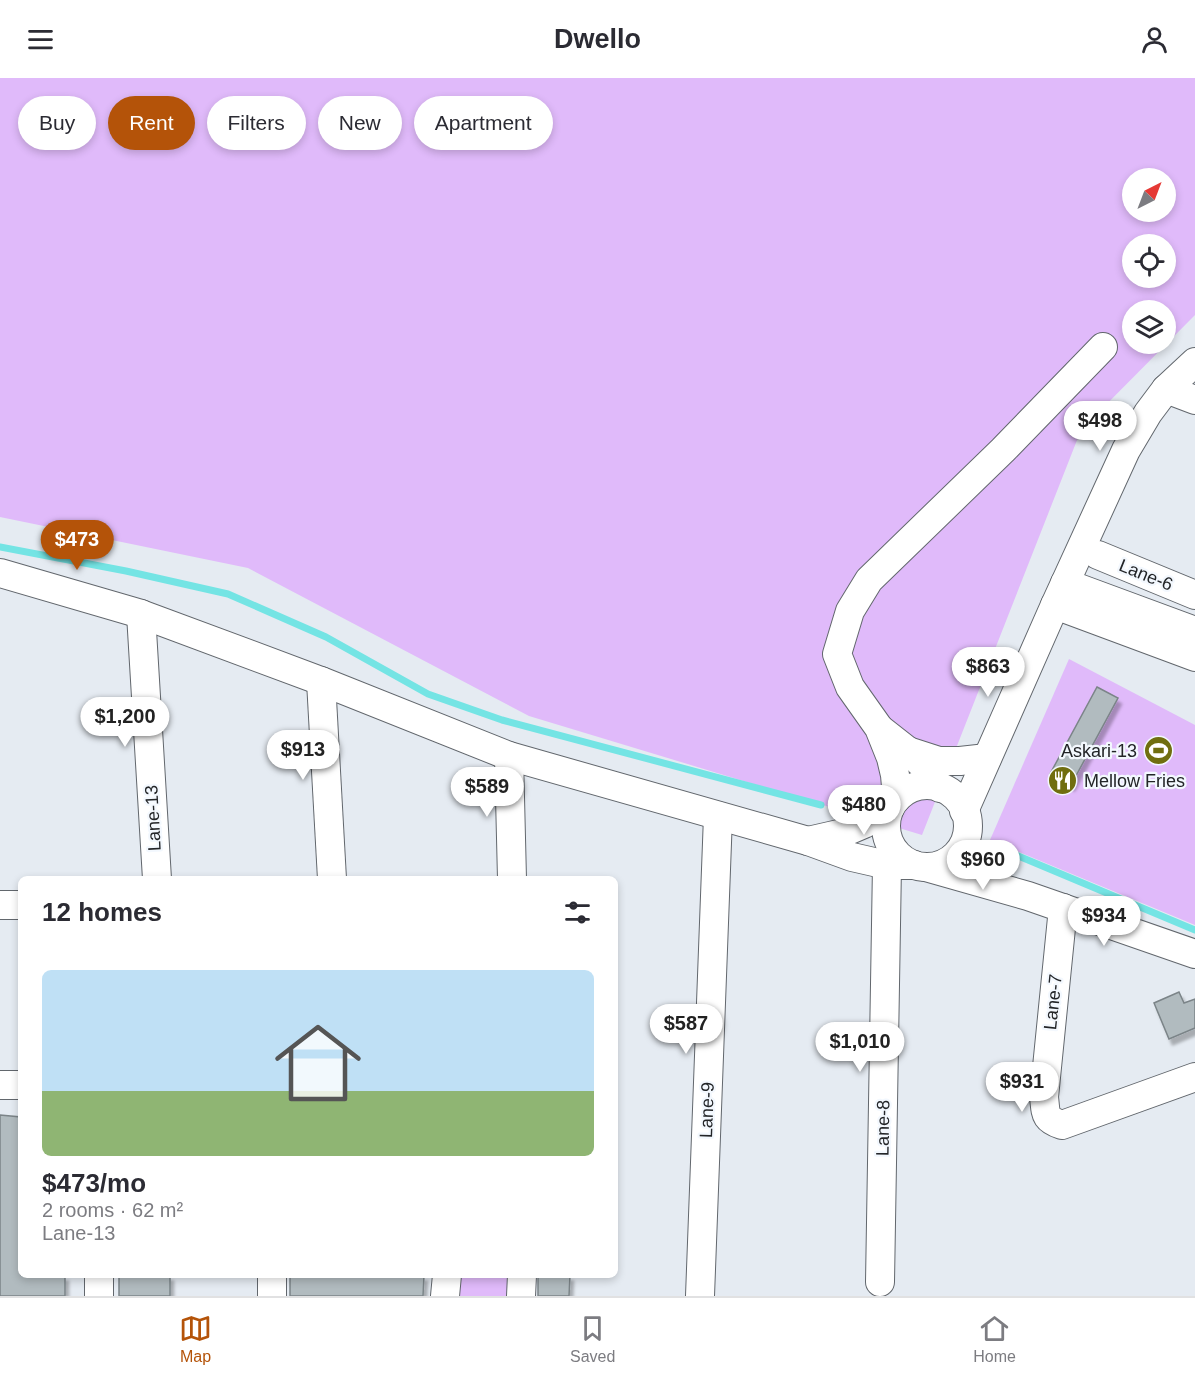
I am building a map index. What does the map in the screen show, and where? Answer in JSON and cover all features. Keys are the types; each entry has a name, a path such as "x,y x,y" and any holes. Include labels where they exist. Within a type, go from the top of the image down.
{"street":[{"path":"808,841 843,833 864,824 893,803 906,791 928,785 950,793 964,811 967,834 963,844 957,854 937,866 909,866 895,852 886,831 887,819 893,803 895,776 891,758 879,728 850,687 837,654 850,611 869,580 1003,450 1103,348"},
{"path":"964,811 1126,450 1148,413 1166,389 1195,362"},
{"path":"1166,389 1195,400"},
{"name":"Lane-6","path":"1098,555 1195,594"},
{"path":"0,573 141,614 321,681 509,756 808,841 852,857 909,866 1028,896 1195,954"},
{"path":"1060,594 1195,631"},
{"path":"1060,594 1195,657"},
{"name":"Lane-13","path":"141,614 157,876"},
{"path":"321,681 332,876"},
{"path":"879,728 909,751 924,766 940,788"},
{"path":"909,751 939,761 960,762 987,758"},
{"path":"509,756 512,876"},
{"name":"Lane-9","path":"700,1296 718,816"},
{"path":"957,854 1003,876 1028,896"},
{"name":"Lane-8","path":"880,1282 909,866"},
{"path":"0,905 18,905"},
{"name":"Lane-7","path":"1063,908 1044,1096 1046,1115 1052,1122 1062,1125 1195,1077"},
{"path":"0,1085 18,1085"},
{"path":"99,1278 99,1296"},
{"path":"272,1278 272,1296"},
{"path":"446,1296 447,1278"},
{"path":"521,1296 522,1278"}],"shaded area":[{"path":"0,78 1195,78 1195,315 1176,334 1176,300 1122,300 1122,354 1156,354 1081,430 922,835 529,716 248,568 0,517"},
{"path":"1069,659 1195,725 1195,925 990,840"},
{"path":"458,1278 508,1278 508,1296 457,1296"}],"building":[{"path":"1097,687 1118,698 1071,785 1050,774"},
{"path":"1179,992 1184,1003 1195,999 1195,1028 1169,1039 1154,1003"},
{"path":"0,1115 18,1117 18,1278 65,1278 65,1296 0,1296"},
{"path":"119,1278 170,1278 170,1296 119,1296"},
{"path":"290,1278 424,1278 423,1296 290,1296"},
{"path":"538,1278 570,1278 569,1296 538,1296"}],"waterway":[{"path":"0,547 126,571 228,594 326,637 428,694 502,720 821,805"},
{"path":"997,847 1195,930"}],"place":[{"name":"Askari-13","path":"1158,751"},
{"name":"Mellow Fries","path":"1063,781"}]}
